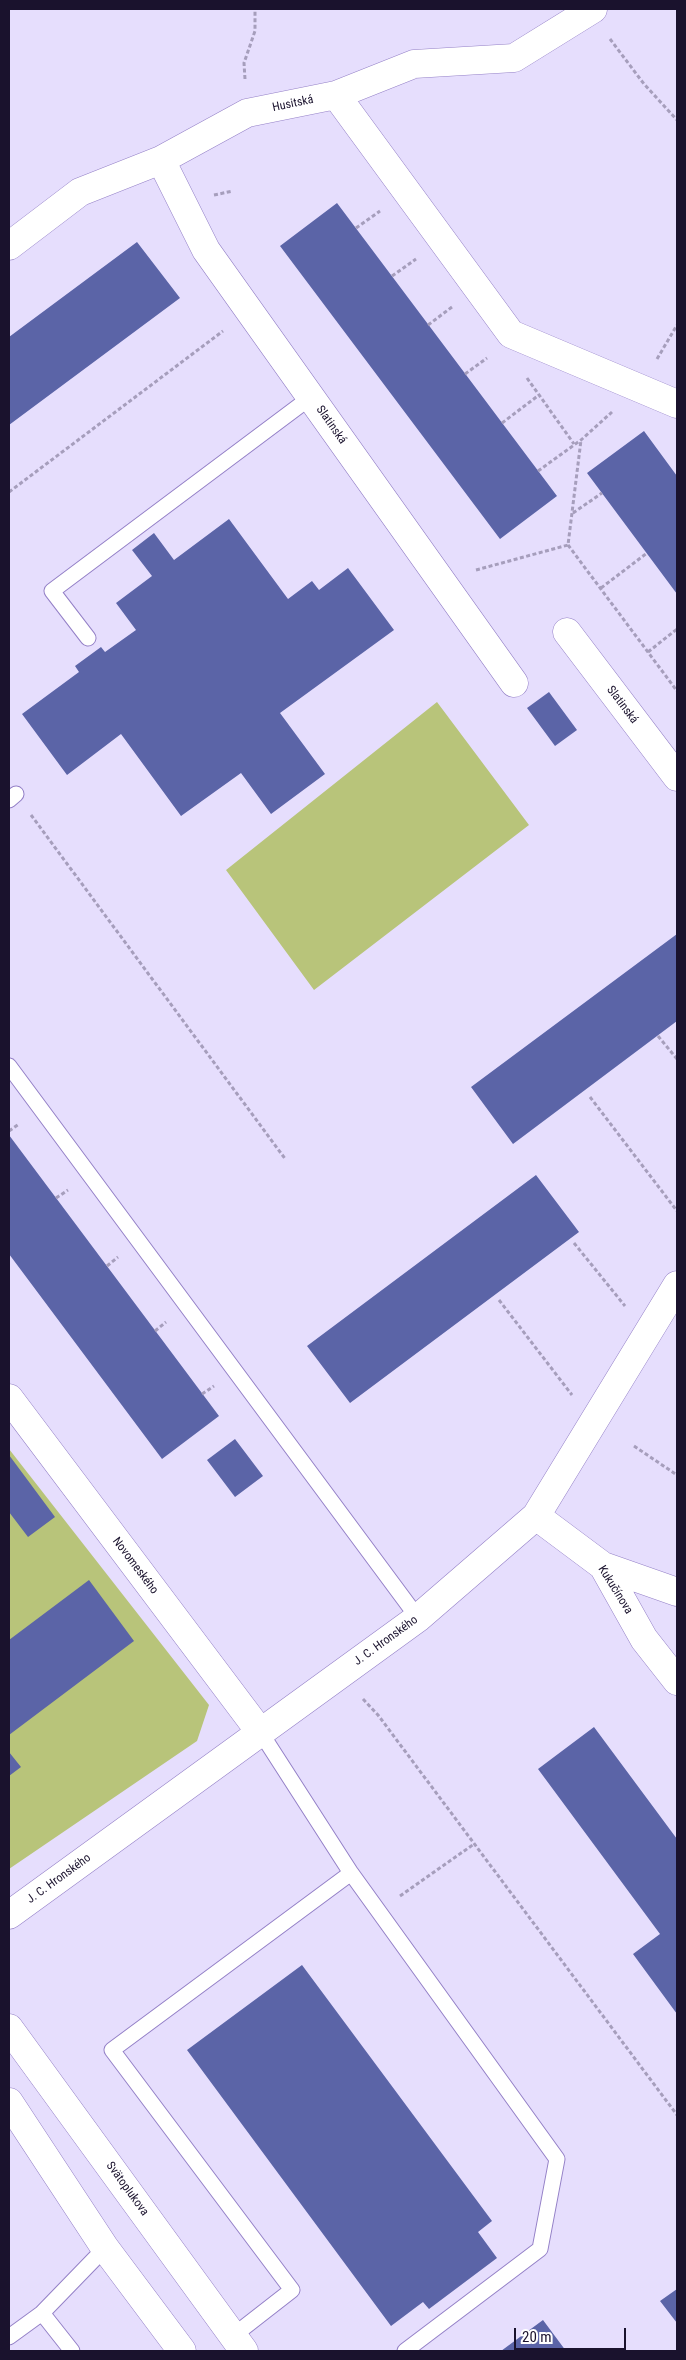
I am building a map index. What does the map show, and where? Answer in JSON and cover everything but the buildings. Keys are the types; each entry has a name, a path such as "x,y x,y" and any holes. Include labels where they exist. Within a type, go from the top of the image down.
{"street":[{"name":"Husitská","path":"9,246 80,192 161,160 247,113 336,95 414,64 514,58 594,9"},
{"path":"336,95 511,334 677,404"},
{"name":"Slatinská","path":"161,160 206,250 514,683"},
{"name":"Slatinská","path":"567,632 677,777"},
{"name":"J. C. Hronského","path":"9,1915 418,1618 536,1516 677,1285"},
{"name":"Novomeského","path":"9,1398 261,1733"},
{"name":"Kukučínova","path":"536,1516 603,1566 644,1639 677,1681"},
{"path":"603,1566 677,1592"},
{"name":"Svätoplukova","path":"9,2028 239,2343"},
{"path":"9,2102 105,2248 182,2351"}],"lane":[{"path":"88,638 52,591 311,398"},
{"path":"9,1066 418,1618"},
{"path":"261,1733 351,1873 557,2158 540,2249 405,2351"},
{"path":"239,2343 292,2290 112,2050 351,1873"},
{"path":"9,2337 42,2313 105,2248"},
{"path":"42,2313 72,2351"}],"path":[{"path":"247,113 244,63 255,31 255,9"},
{"path":"610,38 644,84 677,120"},
{"path":"356,228 367,220"},
{"path":"392,276 403,268"},
{"path":"9,492 250,311"},
{"path":"428,325 439,317"},
{"path":"465,374 475,367"},
{"path":"523,373 574,444"},
{"path":"502,423 539,394"},
{"path":"581,440 568,545 677,691"},
{"path":"538,471 549,463"},
{"path":"572,513 602,493"},
{"path":"472,571 568,545"},
{"path":"601,588 647,553"},
{"path":"648,652 677,629"},
{"path":"12,797 286,1160"},
{"path":"658,1036 677,1059"},
{"path":"590,1097 677,1211"},
{"path":"9,1131 13,1128"},
{"path":"56,1198 62,1194"},
{"path":"574,1243 627,1308"},
{"path":"107,1266 112,1261"},
{"path":"499,1300 572,1396"},
{"path":"155,1331 162,1326"},
{"path":"202,1394 211,1389"},
{"path":"634,1446 677,1475"},
{"path":"341,1674 378,1715 677,2115"},
{"path":"378,1910 474,1844"}],"green space":[{"path":"437,702 529,825 314,990 226,870"},
{"path":"9,1449 209,1705 197,1741 9,1869"}]}
